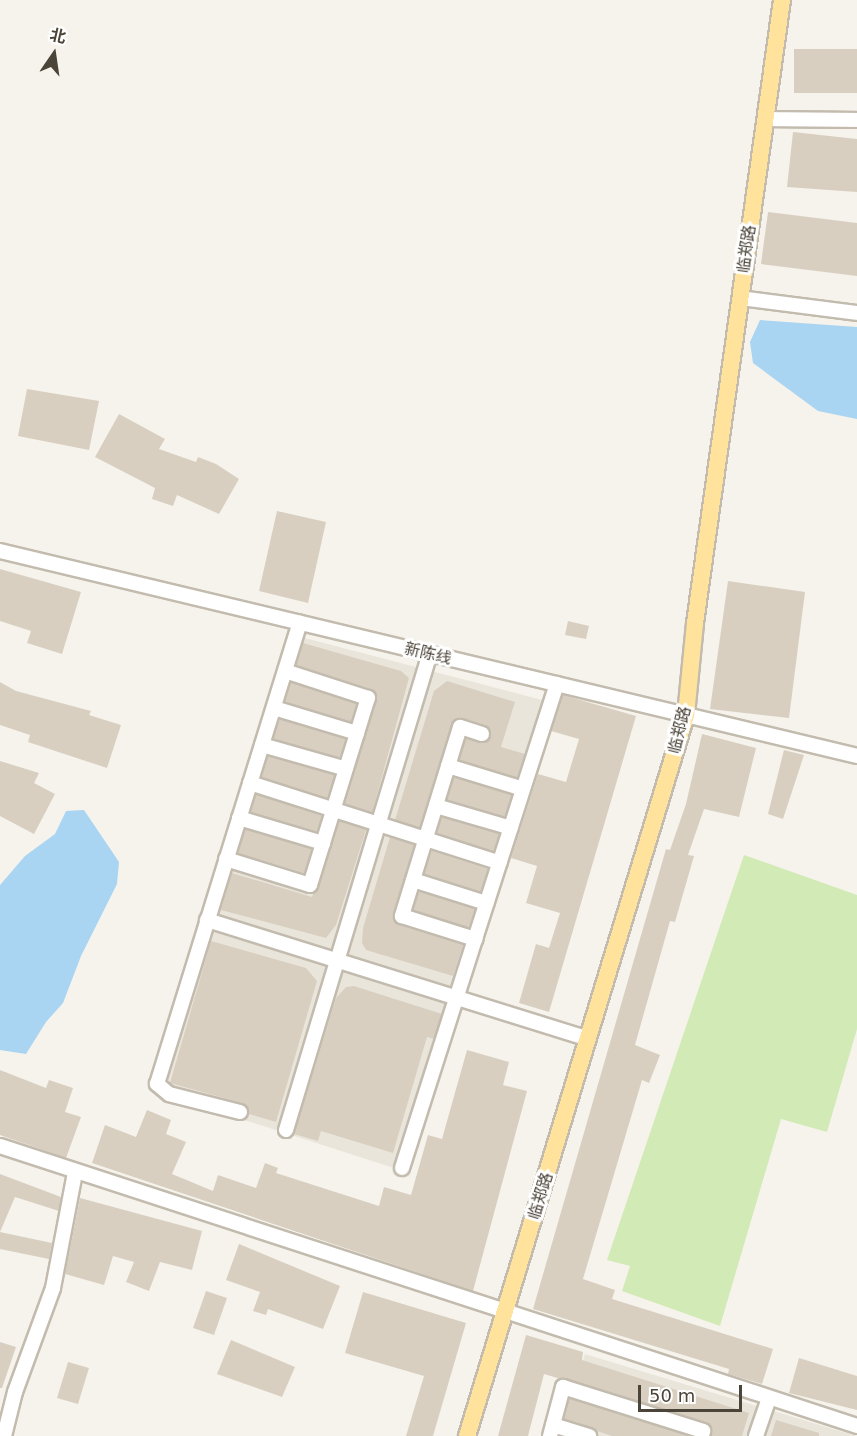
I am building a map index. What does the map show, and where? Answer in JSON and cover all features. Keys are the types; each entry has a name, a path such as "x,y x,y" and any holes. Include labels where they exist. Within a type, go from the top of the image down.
{"main road":[{"name":"临郑路","path":"467,1436 506,1314 686,716 695,623 782,0"}],"street":[{"path":"765,119 857,120"},
{"path":"740,298 857,313"},
{"name":"新陈线","path":"0,551 857,756"},
{"path":"240,1112 169,1094 157,1084 300,623"},
{"path":"286,1130 430,654"},
{"path":"226,859 310,885 368,698 285,671"},
{"path":"402,1168 557,684"},
{"path":"274,708 357,733"},
{"path":"475,939 402,916 460,727 482,734"},
{"path":"262,745 346,769"},
{"path":"448,766 524,789"},
{"path":"250,783 500,862"},
{"path":"436,806 511,828"},
{"path":"239,818 323,843"},
{"path":"413,880 486,903"},
{"path":"207,920 588,1039"},
{"path":"0,1146 75,1173 506,1314 857,1426"},
{"path":"4,1436 15,1392 53,1288 75,1173"},
{"path":"589,1436 551,1431 563,1387 703,1431 702,1436"},
{"path":"756,1436 769,1398"}],"shaded area":[{"path":"297,636 546,701 397,1169 157,1092"},
{"path":"585,1354 856,1436 561,1436"}],"green space":[{"path":"744,855 857,895 857,1029 827,1132 781,1119 720,1326 622,1291 630,1266 607,1260"}],"water":[{"path":"760,320 857,327 857,419 818,411 753,363 750,342"},
{"path":"84,810 119,862 117,884 81,956 63,1003 46,1022 26,1054 0,1050 0,885 25,856 55,834 66,811"}],"building":[{"path":"794,49 857,49 857,93 794,93"},
{"path":"793,132 857,139 857,192 787,187"},
{"path":"768,212 857,223 857,276 761,264"},
{"path":"27,389 99,401 89,450 18,436"},
{"path":"119,414 165,439 159,449 196,462 198,457 216,464 239,479 219,514 177,495 173,506 152,499 155,488 95,457"},
{"path":"277,511 326,522 308,603 259,591"},
{"path":"0,569 81,592 62,654 27,643 31,631 0,621"},
{"path":"728,581 805,592 789,718 710,709"},
{"path":"568,621 589,626 586,639 565,635"},
{"path":"303,643 401,671 409,678 372,813 345,804 377,696 371,689 296,665"},
{"path":"447,681 515,702 501,747 525,754 517,778 459,760 466,738 484,743 491,733 485,725 462,718 454,720 420,828 395,820 434,691"},
{"path":"0,682 16,691 91,711 89,715 121,725 107,768 28,742 30,735 0,725"},
{"path":"291,682 357,704 351,722 285,702"},
{"path":"563,695 636,716 549,1012 519,1003 536,944 549,948 560,913 526,903 537,866 511,858 538,774 566,782 579,739 551,731"},
{"path":"280,719 346,739 340,758 273,739"},
{"path":"702,734 756,748 739,817 704,809 688,855 694,856 675,922 670,921 635,1045 660,1055 649,1083 642,1080 583,1279 615,1290 612,1299 773,1349 762,1384 728,1374 729,1369 533,1309 666,849 670,850 686,804"},
{"path":"784,750 804,755 783,819 768,814"},
{"path":"268,756 335,775 327,798 262,777"},
{"path":"0,761 39,773 34,783 55,794 34,834 0,816"},
{"path":"454,777 512,795 505,817 447,800"},
{"path":"256,794 322,816 317,832 251,812"},
{"path":"442,817 499,834 494,852 437,833"},
{"path":"339,821 366,830 336,925 326,938 221,910 232,873 312,897"},
{"path":"245,829 312,849 304,873 238,853"},
{"path":"390,837 414,845 393,919 399,925 463,945 453,976 366,950 362,943 363,928"},
{"path":"432,851 488,869 481,892 424,874"},
{"path":"419,891 475,909 469,928 413,910"},
{"path":"211,941 306,968 317,981 276,1122 249,1114 242,1103 170,1083"},
{"path":"354,986 442,1014 434,1039 427,1037 393,1153 321,1131 318,1141 294,1134 336,998 346,987"},
{"path":"467,1050 509,1062 503,1085 527,1091 473,1291 92,1163 105,1125 136,1137 147,1110 171,1120 166,1134 186,1142 172,1174 213,1191 218,1175 256,1188 265,1163 278,1168 276,1173 379,1206 384,1187 411,1195 428,1135 442,1139"},
{"path":"0,1070 46,1088 49,1080 73,1088 65,1112 81,1117 66,1158 0,1135"},
{"path":"0,1174 61,1197 59,1211 15,1197 0,1232"},
{"path":"80,1198 202,1231 192,1270 160,1262 149,1291 126,1282 134,1262 113,1256 104,1285 65,1274"},
{"path":"0,1232 52,1243 49,1259 0,1249"},
{"path":"239,1244 340,1286 323,1329 268,1309 266,1315 253,1311 260,1292 226,1280"},
{"path":"206,1291 227,1298 214,1335 193,1328"},
{"path":"363,1292 466,1323 433,1436 406,1436 424,1376 345,1353"},
{"path":"526,1335 583,1352 582,1360 749,1413 742,1436 711,1436 711,1428 706,1422 544,1374 528,1436 498,1436"},
{"path":"231,1340 295,1367 282,1397 217,1374"},
{"path":"0,1342 16,1347 2,1388 0,1388"},
{"path":"799,1358 857,1376 857,1410 789,1393"},
{"path":"68,1362 89,1368 78,1404 57,1398"},
{"path":"569,1398 689,1436 612,1436 564,1419"},
{"path":"776,1420 819,1433 819,1436 771,1436"}]}
